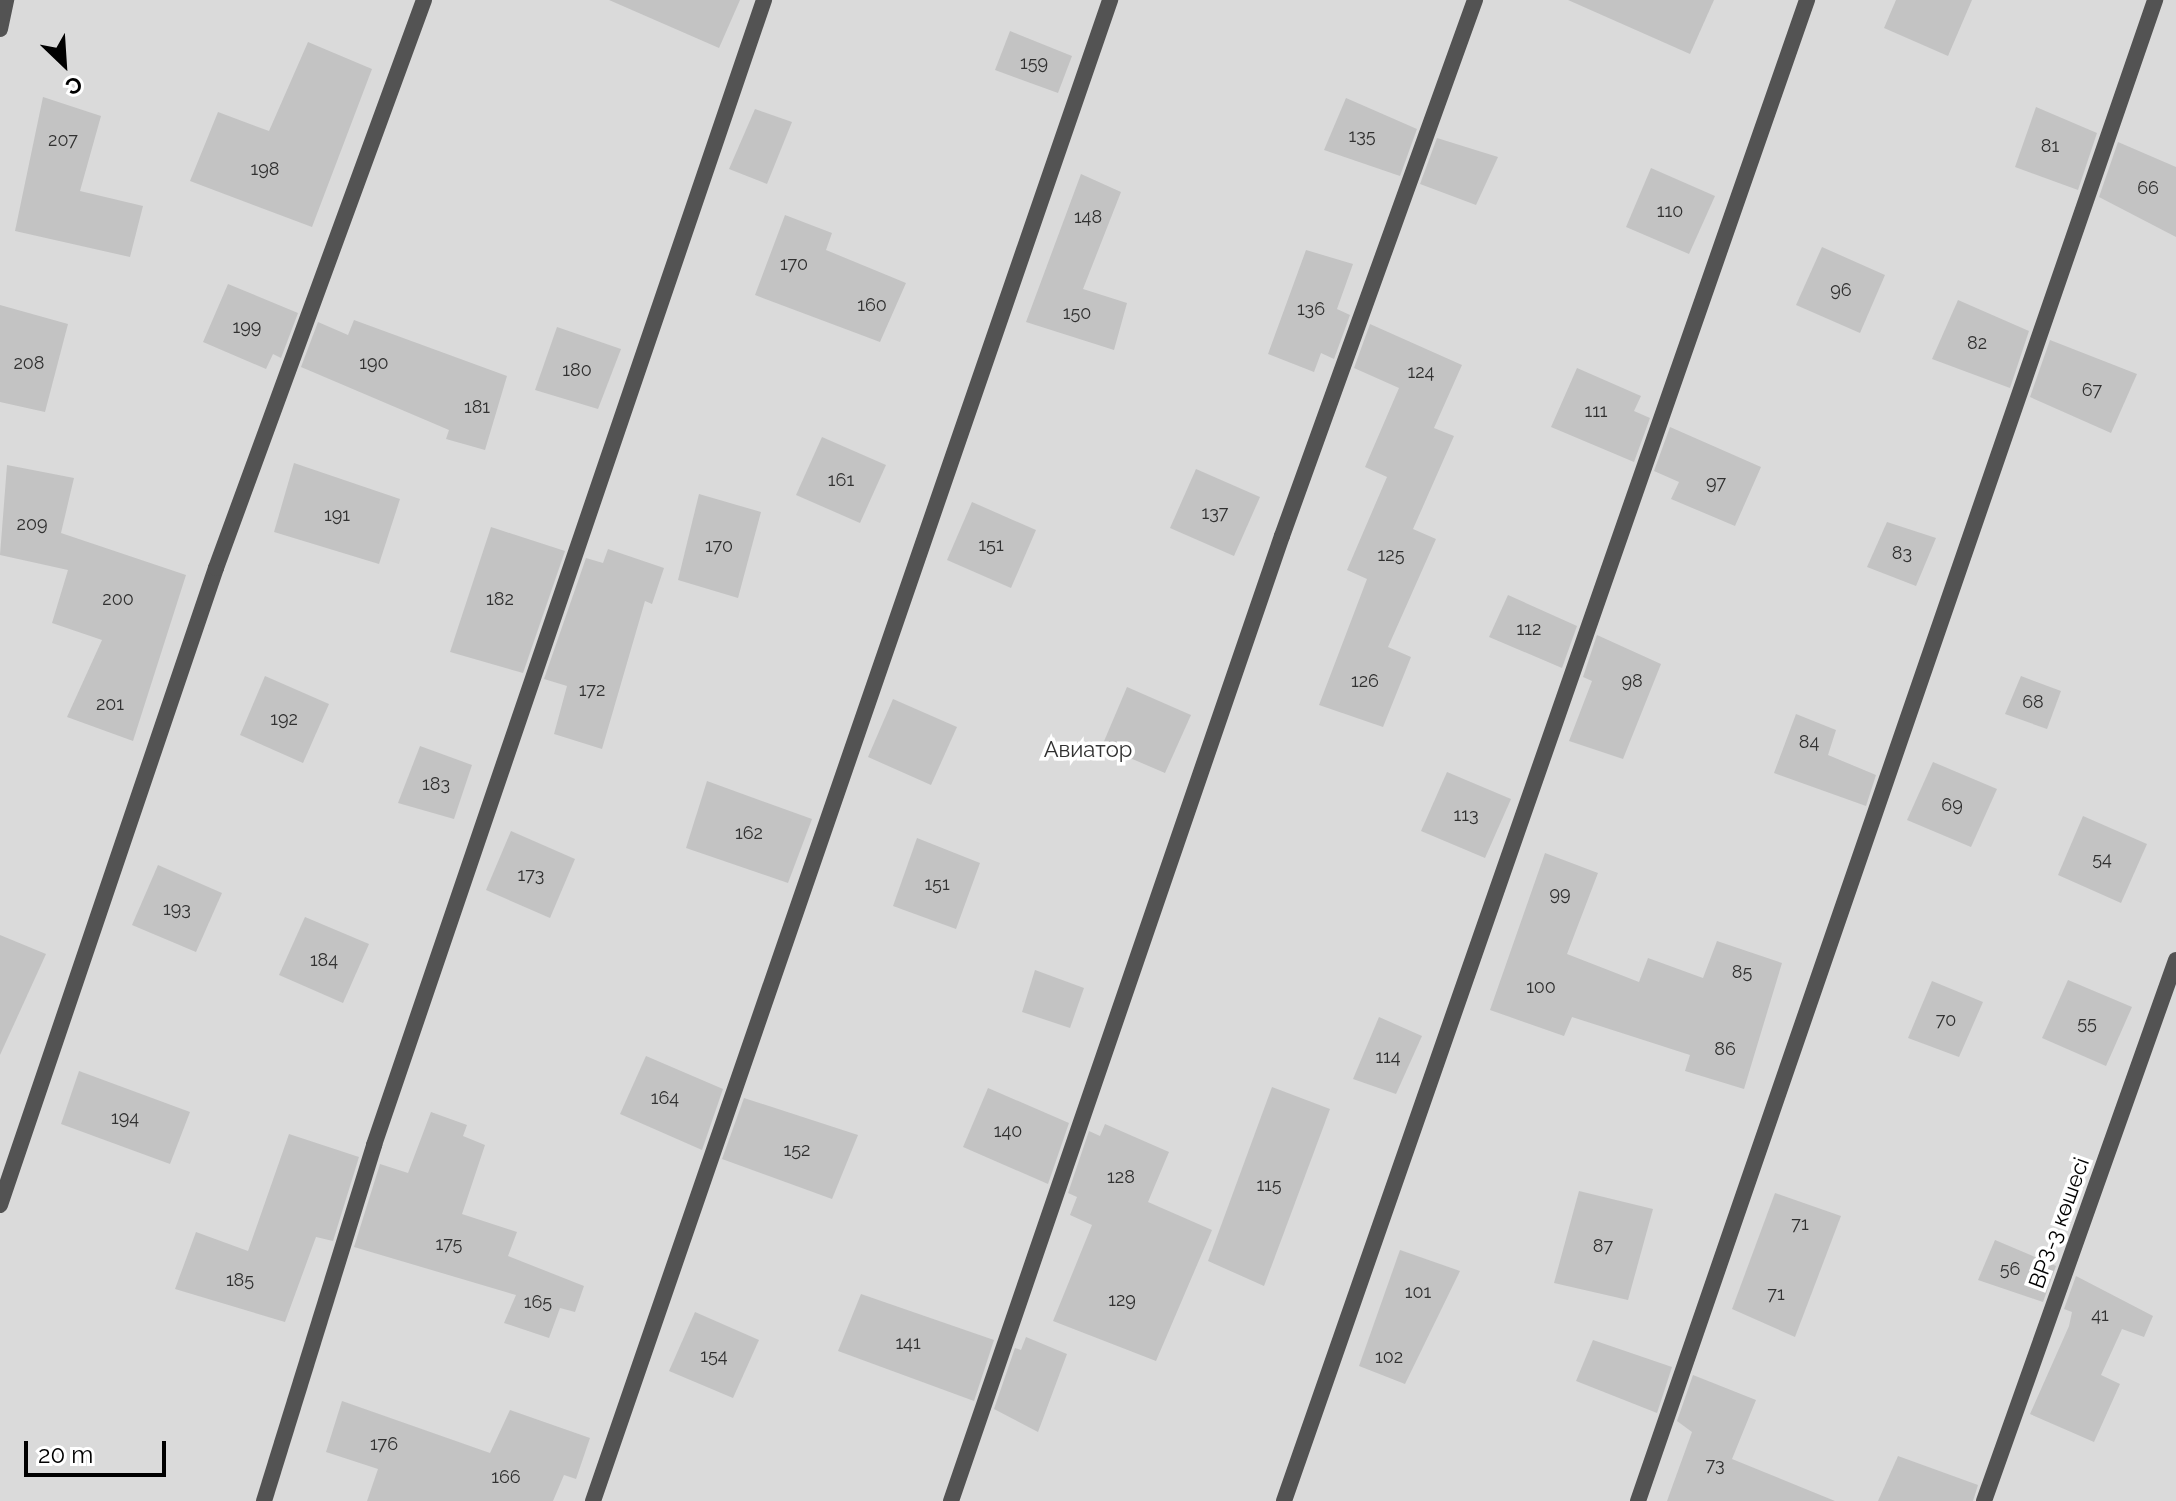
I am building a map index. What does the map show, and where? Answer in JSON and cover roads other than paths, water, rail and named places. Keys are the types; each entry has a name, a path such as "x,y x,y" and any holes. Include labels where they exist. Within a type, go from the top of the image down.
{"street":[{"path":"0,29 6,0"},
{"path":"0,1205 216,568 424,0"},
{"path":"264,1501 374,1145 764,0"},
{"path":"593,1501 1110,0"},
{"path":"951,1501 1282,536 1475,0"},
{"path":"1284,1501 1807,0"},
{"path":"1638,1501 2155,0"},
{"name":"ВРЗ-3 көшесі","path":"1984,1501 2176,960"}],"park label":[{"name":"Авиатор","path":"1088,750"}]}
